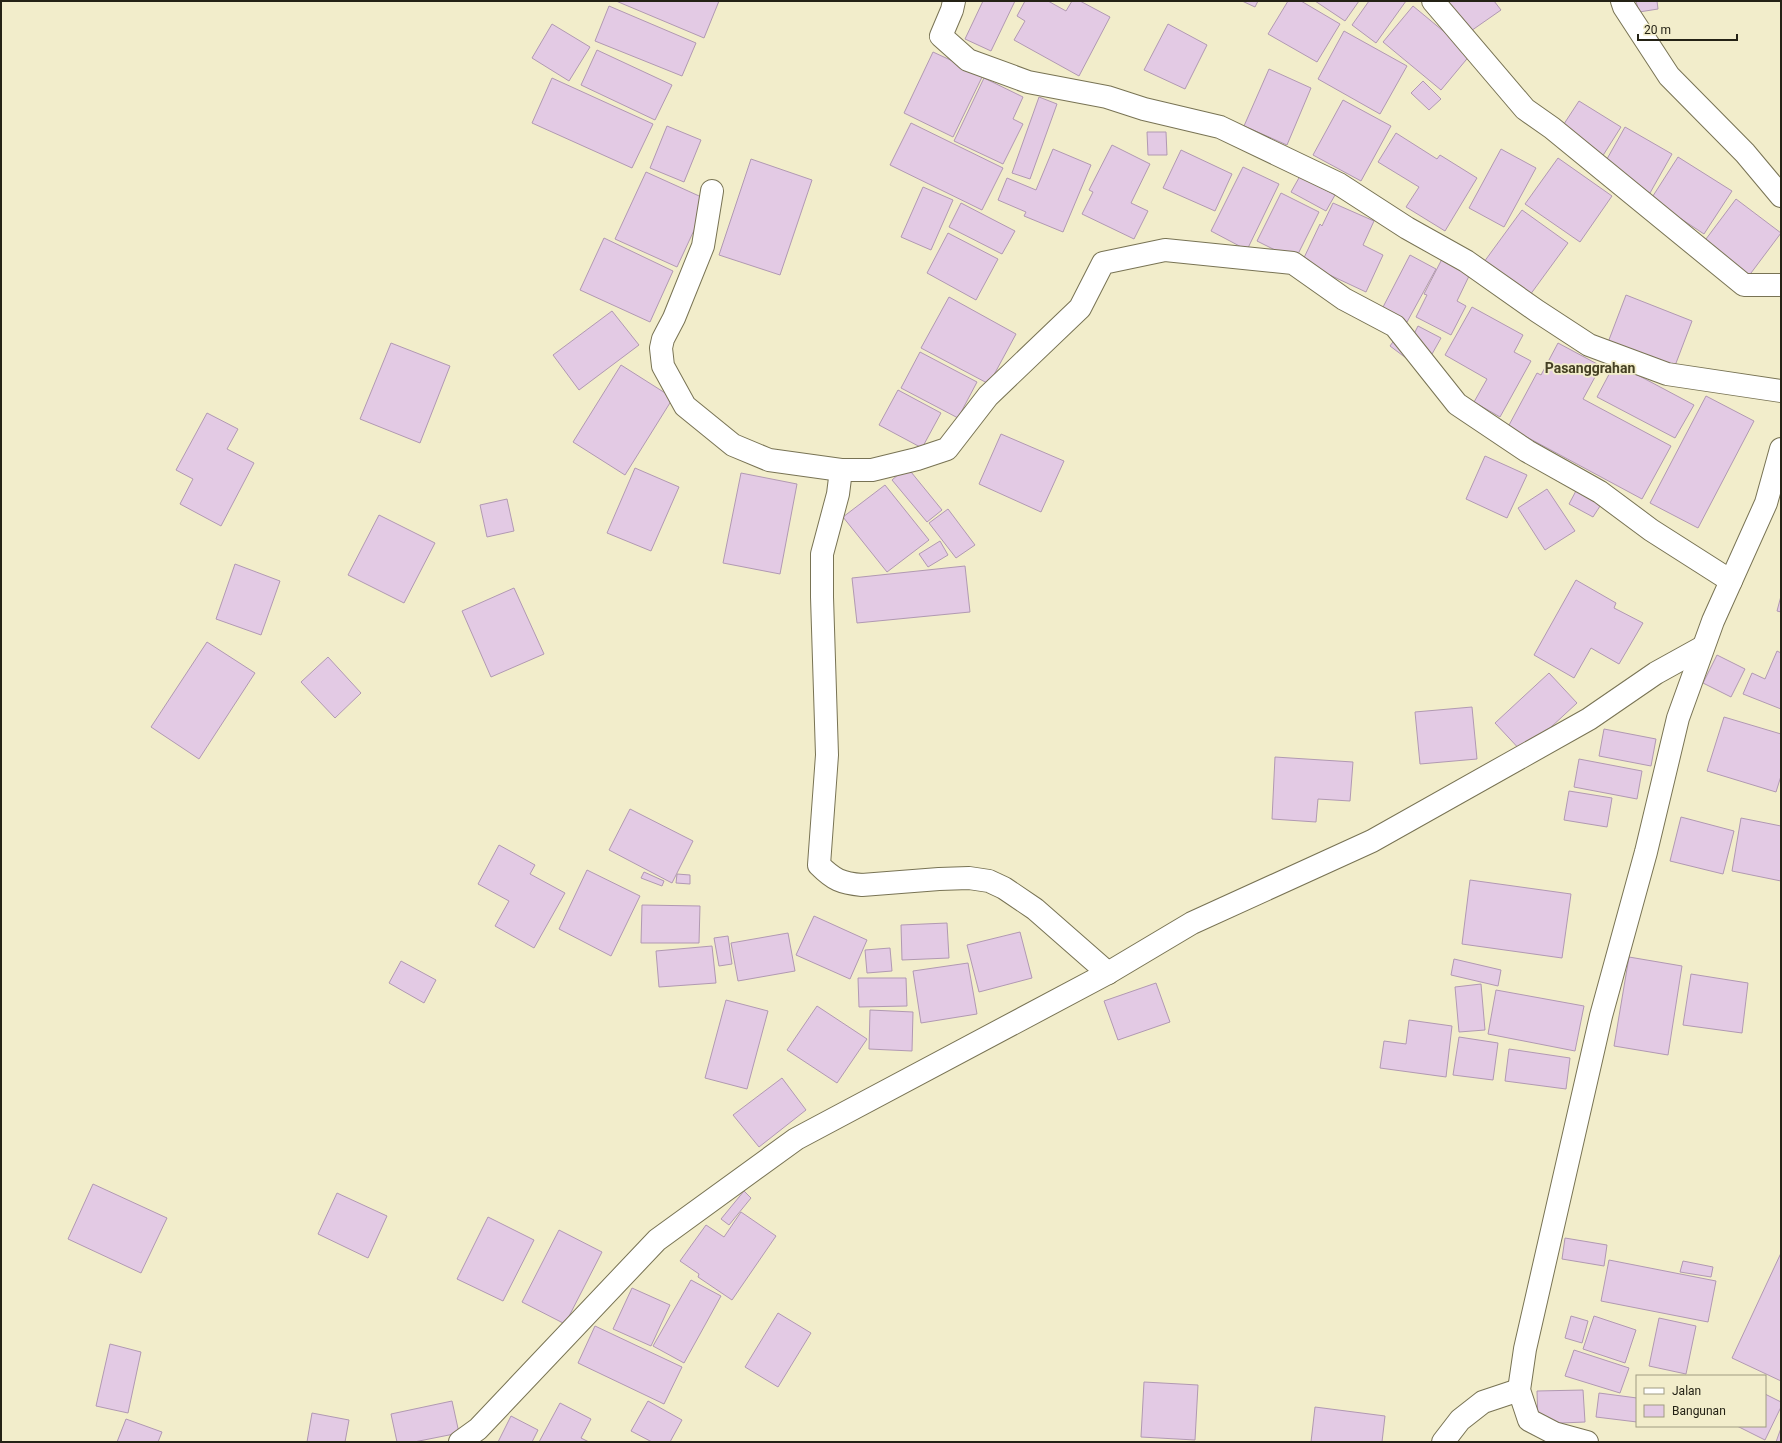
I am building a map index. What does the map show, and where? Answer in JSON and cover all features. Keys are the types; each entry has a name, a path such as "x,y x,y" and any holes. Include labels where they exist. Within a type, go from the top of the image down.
{"street":[{"path":"954,1 952,10 941,36 968,60 1028,82 1107,97 1220,127 1339,184 1408,228 1466,260 1537,311 1589,345 1667,374 1781,391"},
{"path":"1433,1 1525,109 1558,133 1744,285 1781,285"},
{"path":"1622,1 1624,7 1669,76 1745,153 1781,196"},
{"path":"712,191 703,246 674,318 663,339 661,348 663,366 685,406 733,444 769,460 841,470 872,470 917,459 947,449 988,396 1080,308 1103,263 1165,250 1293,263 1344,300 1396,326 1457,404 1527,451 1600,492 1651,530 1731,581"},
{"path":"1587,1442 1554,1433 1529,1420 1519,1390 1526,1349 1601,1016 1646,852 1678,718 1713,620 1766,503 1781,449"},
{"path":"841,470 838,494 822,554 827,755 819,865 831,877 845,883 862,884 961,878 989,881 1004,888 1035,909 1108,973"},
{"path":"460,1442 478,1429 657,1240 796,1138 1108,973 1192,923 1372,841 1589,719 1656,673 1703,647"},
{"path":"1443,1442 1460,1420 1483,1402 1519,1390"}],"building":[{"path":"616,1 719,1 704,38"},
{"path":"983,1 1015,1 991,51 965,39"},
{"path":"1025,1 1048,1 1066,11 1072,1 1080,1 1110,17 1079,76 1014,40 1025,21 1017,16"},
{"path":"1242,1 1258,1 1255,7"},
{"path":"1288,1 1301,1 1340,24 1317,62 1268,34"},
{"path":"1315,1 1359,1 1345,21"},
{"path":"1369,1 1406,1 1376,43 1352,25"},
{"path":"1445,1 1494,1 1501,10 1468,33"},
{"path":"1636,1 1657,1 1658,9 1639,12"},
{"path":"609,6 696,43 682,76 595,41"},
{"path":"1413,6 1471,54 1441,90 1383,42"},
{"path":"552,24 590,47 569,81 532,58"},
{"path":"1168,24 1207,45 1185,89 1144,70"},
{"path":"1344,31 1407,66 1380,114 1318,79"},
{"path":"597,50 672,85 655,120 581,85"},
{"path":"933,52 983,75 953,137 904,113"},
{"path":"1269,69 1311,88 1287,145 1244,126"},
{"path":"552,78 653,124 632,168 532,123"},
{"path":"984,78 1023,97 1013,119 1023,124 1003,164 954,141"},
{"path":"1423,81 1441,99 1429,110 1411,93"},
{"path":"1039,97 1057,104 1030,179 1012,173"},
{"path":"1343,100 1391,126 1361,181 1313,155"},
{"path":"1579,101 1621,127 1602,157 1560,130"},
{"path":"911,123 1003,168 982,210 890,165"},
{"path":"667,126 701,140 684,182 650,168"},
{"path":"1625,127 1672,154 1650,193 1603,166"},
{"path":"1147,132 1166,132 1167,155 1148,155"},
{"path":"1396,133 1437,159 1440,155 1477,178 1445,231 1406,207 1419,187 1378,162"},
{"path":"1112,145 1150,164 1131,203 1148,211 1134,239 1082,214 1093,192 1089,190"},
{"path":"1053,149 1091,165 1063,232 1024,216 1026,212 998,200 1007,178 1036,190"},
{"path":"1501,149 1536,168 1504,227 1469,208"},
{"path":"1181,150 1232,174 1215,211 1163,188"},
{"path":"1678,157 1732,191 1704,234 1651,199"},
{"path":"1558,158 1612,196 1580,242 1525,204"},
{"path":"751,159 812,180 780,275 719,255"},
{"path":"1243,167 1279,184 1247,250 1211,231"},
{"path":"646,172 708,200 677,267 615,239"},
{"path":"1300,176 1335,195 1326,211 1291,192"},
{"path":"923,187 953,200 931,250 901,237"},
{"path":"1281,193 1319,212 1295,260 1257,241"},
{"path":"1736,199 1781,233 1748,277 1703,243"},
{"path":"961,203 1015,231 1002,254 949,227"},
{"path":"1333,203 1374,221 1363,245 1383,255 1366,292 1302,262 1320,224 1322,226"},
{"path":"1522,210 1568,243 1530,295 1484,262"},
{"path":"948,233 998,259 976,300 927,273"},
{"path":"604,238 673,271 650,322 580,290"},
{"path":"1410,255 1436,269 1407,322 1382,309"},
{"path":"1442,259 1470,274 1457,301 1466,306 1451,335 1416,317 1427,295 1424,294"},
{"path":"1626,295 1692,321 1673,371 1607,345"},
{"path":"949,297 1016,334 989,384 921,348"},
{"path":"1472,307 1523,335 1514,352 1531,361 1500,417 1474,402 1487,379 1445,355"},
{"path":"612,311 639,345 579,390 553,355"},
{"path":"1418,326 1441,338 1432,354 1410,342"},
{"path":"1395,339 1406,358 1390,346"},
{"path":"391,343 450,366 420,443 360,419"},
{"path":"1558,343 1601,366 1583,399 1671,446 1642,499 1508,427 1537,373 1541,375"},
{"path":"920,352 977,382 958,418 901,388"},
{"path":"1615,363 1694,405 1675,438 1597,397"},
{"path":"621,365 673,398 625,475 573,442"},
{"path":"898,390 941,413 922,448 879,425"},
{"path":"1706,396 1754,421 1698,528 1650,503"},
{"path":"207,413 238,429 227,449 254,463 221,526 180,504 193,479 176,470"},
{"path":"1001,434 1064,461 1041,512 979,484"},
{"path":"1485,456 1527,475 1507,518 1466,499"},
{"path":"907,467 942,510 927,522 892,480"},
{"path":"635,468 679,487 651,551 607,533"},
{"path":"741,473 797,484 780,574 723,563"},
{"path":"885,485 929,540 887,572 843,517"},
{"path":"1547,489 1575,531 1545,550 1518,508"},
{"path":"1577,489 1602,503 1593,517 1569,504"},
{"path":"507,499 514,531 487,537 480,505"},
{"path":"948,509 975,545 956,558 929,523"},
{"path":"379,515 435,543 404,603 348,575"},
{"path":"940,541 948,555 928,567 919,554"},
{"path":"235,564 280,581 261,635 216,619"},
{"path":"965,566 970,612 857,623 852,578"},
{"path":"1576,580 1616,603 1614,608 1643,623 1619,664 1591,648 1574,678 1534,655"},
{"path":"514,588 544,654 491,677 462,611"},
{"path":"1781,596 1781,612 1777,611"},
{"path":"207,642 255,673 199,759 151,727"},
{"path":"1777,651 1781,653 1781,709 1743,694 1752,673 1765,679"},
{"path":"1717,655 1745,669 1731,697 1703,683"},
{"path":"328,657 361,693 335,718 301,682"},
{"path":"1549,673 1577,703 1523,753 1495,723"},
{"path":"1472,707 1477,759 1420,764 1415,712"},
{"path":"1724,717 1781,734 1781,776 1776,792 1707,771"},
{"path":"1604,729 1656,739 1651,766 1599,756"},
{"path":"1275,757 1353,762 1350,801 1318,799 1316,822 1272,819"},
{"path":"1579,759 1642,771 1637,799 1574,787"},
{"path":"1569,791 1612,798 1607,827 1564,820"},
{"path":"630,809 693,841 672,883 609,850"},
{"path":"1681,817 1734,831 1723,874 1670,861"},
{"path":"1741,818 1781,826 1781,881 1732,871"},
{"path":"499,845 535,865 530,874 565,893 534,948 495,926 509,901 478,884"},
{"path":"587,870 640,896 611,956 559,929"},
{"path":"644,872 664,881 662,886 641,878"},
{"path":"677,874 690,875 690,884 676,883"},
{"path":"1470,880 1571,894 1562,958 1462,944"},
{"path":"642,905 700,906 699,943 641,943"},
{"path":"814,916 867,940 850,979 796,955"},
{"path":"947,923 949,958 902,960 901,925"},
{"path":"1020,932 1032,978 979,992 967,945"},
{"path":"788,933 795,971 738,981 731,943"},
{"path":"728,936 732,964 719,966 714,938"},
{"path":"712,946 716,983 659,987 656,951"},
{"path":"890,948 892,971 867,973 865,950"},
{"path":"1629,957 1682,966 1668,1055 1614,1046"},
{"path":"1454,959 1501,970 1498,986 1451,975"},
{"path":"401,961 436,980 424,1003 389,983"},
{"path":"968,963 977,1014 921,1023 913,971"},
{"path":"1691,974 1748,983 1742,1033 1683,1025"},
{"path":"858,978 906,978 907,1006 859,1007"},
{"path":"1156,983 1170,1022 1118,1040 1104,1001"},
{"path":"1481,984 1485,1030 1459,1032 1455,987"},
{"path":"1496,990 1584,1006 1575,1051 1488,1034"},
{"path":"726,1000 768,1011 747,1089 705,1078"},
{"path":"817,1006 867,1039 837,1083 787,1050"},
{"path":"870,1010 913,1012 912,1051 869,1049"},
{"path":"1409,1020 1452,1026 1446,1077 1380,1068 1384,1041 1406,1044"},
{"path":"1459,1037 1498,1043 1493,1080 1453,1075"},
{"path":"1509,1049 1570,1058 1566,1089 1505,1081"},
{"path":"782,1078 806,1110 759,1147 733,1115"},
{"path":"93,1184 167,1218 141,1273 68,1239"},
{"path":"744,1191 751,1198 729,1225 721,1219"},
{"path":"337,1193 387,1216 368,1258 318,1234"},
{"path":"741,1212 776,1236 732,1300 698,1277 699,1274 680,1261 706,1225 724,1237"},
{"path":"488,1217 534,1240 503,1301 457,1279"},
{"path":"559,1230 602,1252 565,1324 522,1302"},
{"path":"1565,1238 1607,1245 1604,1266 1562,1259"},
{"path":"1781,1253 1781,1381 1732,1358"},
{"path":"1609,1260 1716,1281 1708,1322 1601,1301"},
{"path":"1683,1261 1713,1267 1711,1277 1680,1272"},
{"path":"691,1280 721,1296 684,1363 653,1346"},
{"path":"632,1288 670,1305 651,1346 613,1329"},
{"path":"778,1313 811,1333 778,1387 745,1367"},
{"path":"1571,1316 1588,1321 1582,1343 1565,1338"},
{"path":"1594,1316 1636,1330 1625,1363 1583,1349"},
{"path":"1659,1318 1696,1326 1686,1374 1649,1366"},
{"path":"595,1326 682,1367 664,1404 578,1363"},
{"path":"110,1344 141,1352 128,1413 96,1406"},
{"path":"1574,1350 1629,1368 1620,1393 1565,1376"},
{"path":"1144,1382 1198,1385 1195,1440 1141,1437"},
{"path":"1583,1390 1585,1422 1538,1424 1537,1391"},
{"path":"1599,1393 1636,1398 1636,1422 1596,1417"},
{"path":"1766,1394 1781,1402 1781,1407 1765,1440 1739,1427 1766,1427"},
{"path":"452,1401 459,1433 414,1442 397,1442 391,1414"},
{"path":"648,1401 682,1420 670,1442 652,1442 631,1431"},
{"path":"560,1403 591,1419 581,1438 589,1442 539,1442"},
{"path":"1315,1407 1385,1416 1382,1442 1311,1442"},
{"path":"312,1413 349,1420 345,1442 307,1442"},
{"path":"511,1416 538,1430 532,1442 498,1442"},
{"path":"126,1419 162,1432 158,1442 117,1442"},
{"path":"1781,1428 1781,1442 1776,1442"}],"district":[{"name":"Pasanggrahan","path":"1590,368"}]}
